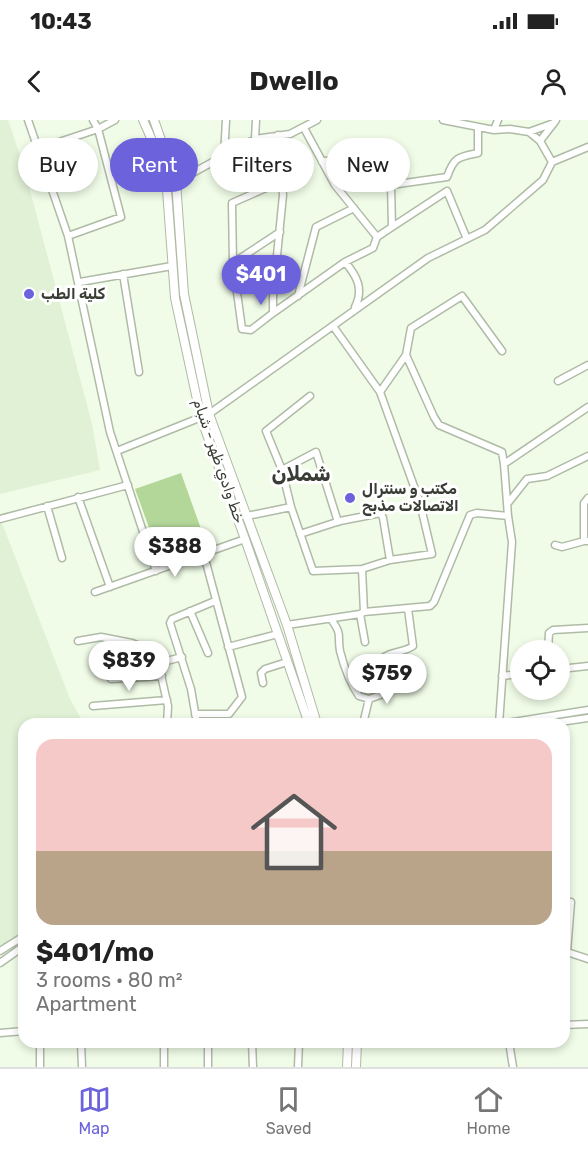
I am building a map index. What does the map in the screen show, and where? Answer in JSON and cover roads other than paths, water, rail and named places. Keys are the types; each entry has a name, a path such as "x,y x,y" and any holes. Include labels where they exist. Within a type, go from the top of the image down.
{"main road":[{"name":"خط وادي ظهر - شبام","path":"144,120 155,147 167,190 175,298 205,416 307,718"},
{"name":"خط وادي ظهر - شبام","path":"154,120 160,138"},
{"name":"خط وادي ظهر - شبام","path":"177,192 184,294 205,416 247,516 286,625 315,718"},
{"path":"347,1067 348,1048"},
{"path":"356,1067 357,1048"}],"street":[{"path":"28,120 34,138"},
{"path":"68,236 121,218 98,129 93,120"},
{"path":"70,138 98,129 116,120"},
{"path":"225,138 226,120"},
{"path":"255,138 256,120"},
{"path":"264,138 290,134 316,120"},
{"path":"443,120 495,130 510,129 530,132 555,122"},
{"path":"495,130 498,120"},
{"path":"540,141 555,122"},
{"path":"410,182 447,177 452,164 458,157 478,153 478,127"},
{"path":"304,128 335,185 377,237"},
{"path":"530,132 540,141 552,162"},
{"path":"117,451 205,416 428,258 485,230 543,180 552,162 588,147"},
{"path":"322,162 326,161"},
{"path":"257,192 232,203 233,263 242,329 251,330 345,262 373,248 377,237 447,191 467,239"},
{"path":"53,192 80,282 110,432 156,571"},
{"path":"273,313 283,192"},
{"path":"391,192 392,227"},
{"path":"298,296 316,227 354,208"},
{"path":"233,263 279,232"},
{"path":"345,262 359,283 359,298 354,310"},
{"path":"80,282 172,266"},
{"path":"123,274 139,372"},
{"path":"380,392 406,356 411,328 462,296 502,351"},
{"path":"310,396 266,431 282,470 291,507 312,571 362,569 390,560 432,554 420,503 380,392 333,326"},
{"path":"406,356 440,425 502,452 512,542 499,718"},
{"path":"558,381 588,365"},
{"path":"504,464 588,406"},
{"path":"282,470 316,452 338,522"},
{"path":"508,503 527,479 547,476 588,456"},
{"path":"0,519 128,485"},
{"path":"78,497 110,587"},
{"path":"555,545 562,547 586,541 584,503 588,498"},
{"path":"46,506 62,558"},
{"path":"247,516 291,507"},
{"path":"300,534 338,522 381,513 390,560"},
{"path":"286,625 362,613 430,606 434,602 470,515 477,513 508,516"},
{"path":"95,592 245,539"},
{"path":"195,714 229,714 242,697 204,555"},
{"path":"362,569 362,613 365,642"},
{"path":"196,718 191,689 170,623 172,619 215,601"},
{"path":"331,619 339,631 340,649 351,685 359,696 369,699 386,693 388,689 382,659 413,646 408,609"},
{"path":"190,611 208,653"},
{"path":"549,640 549,633 553,630 588,628"},
{"path":"228,647 278,634"},
{"path":"78,640 101,637 132,643 142,647 163,662"},
{"path":"163,662 182,657"},
{"path":"163,662 160,670 168,718"},
{"path":"263,683 261,673 265,669 287,662"},
{"path":"570,668 588,666"},
{"path":"502,676 510,675"},
{"path":"111,679 162,676"},
{"path":"364,718 369,699"},
{"path":"93,706 167,700"},
{"path":"537,718 588,710"},
{"path":"570,721 588,718"},
{"path":"0,951 18,940"},
{"path":"0,963 18,950"},
{"path":"570,953 588,959"},
{"path":"570,1025 588,1024"},
{"path":"0,1033 18,1032"},
{"path":"40,1048 40,1067"},
{"path":"81,1048 82,1067"},
{"path":"164,1048 164,1067"},
{"path":"208,1048 208,1067"},
{"path":"252,1048 253,1067"},
{"path":"298,1067 299,1048"},
{"path":"510,1048 513,1067"}],"place":[{"name":"كلية الطب","path":"29,294"},
{"name":"مكتب و سنترال الاتصالات مذبح","path":"350,498"}],"district":[{"name":"شملان","path":"301,473"}]}
